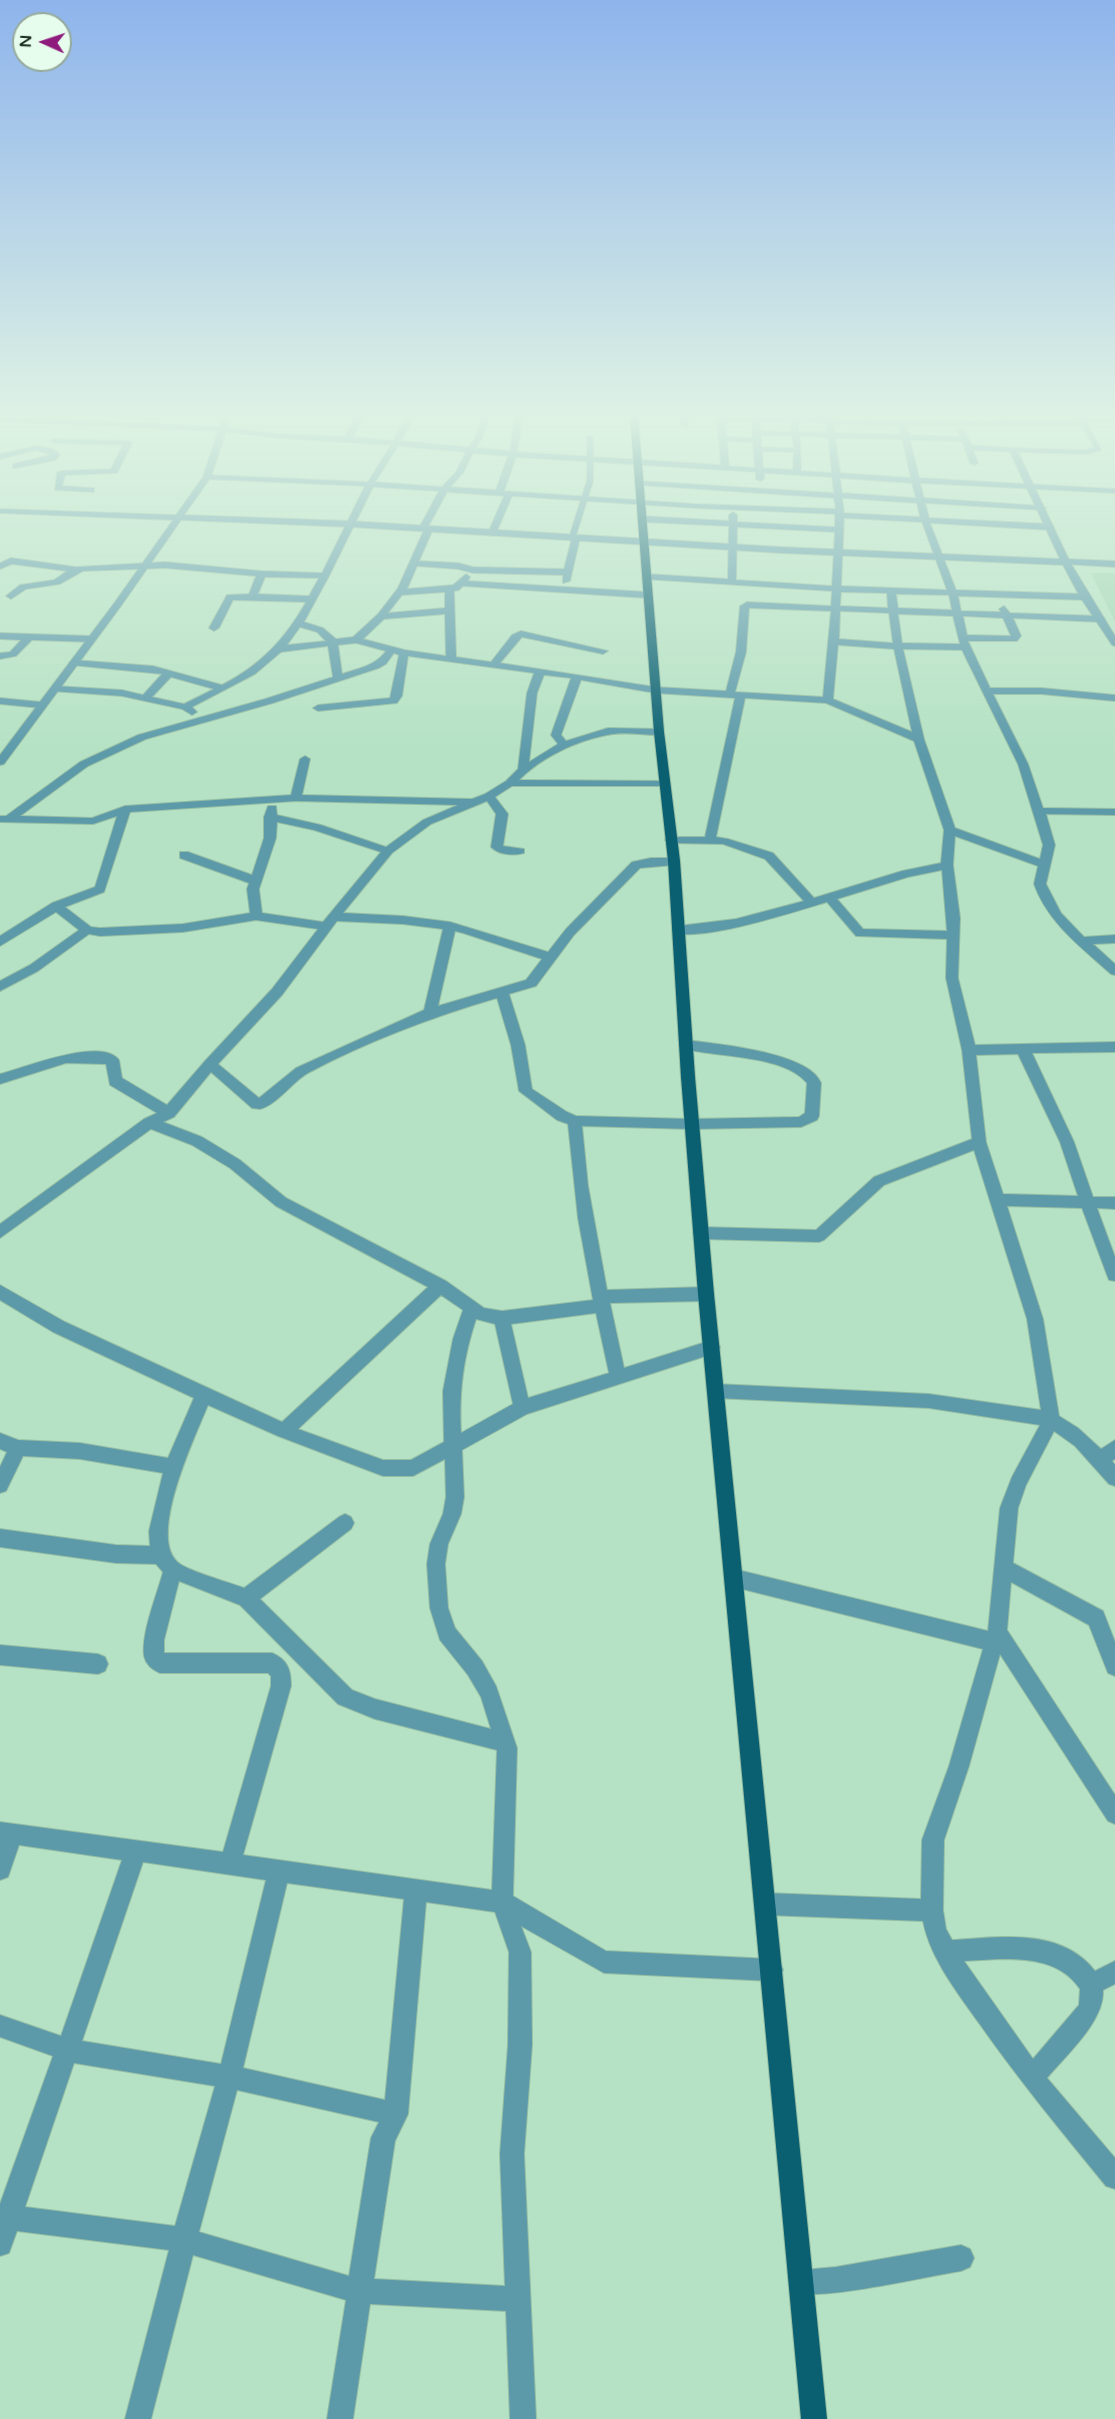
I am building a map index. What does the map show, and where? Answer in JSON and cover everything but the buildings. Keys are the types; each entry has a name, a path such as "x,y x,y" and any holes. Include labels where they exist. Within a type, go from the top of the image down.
{"main road":[{"path":"643,529 655,690 674,861 691,1124 706,1294 814,2419"}],"street":[{"path":"0,762 170,529"},
{"path":"185,707 256,669 278,649 297,623 325,576 348,529"},
{"path":"356,640 381,616 400,592 426,529 837,553 1115,564"},
{"path":"492,533 494,529"},
{"path":"732,581 734,529"},
{"path":"821,529 838,530 836,609 828,700"},
{"path":"929,529 953,594 964,642 985,691 1023,764 1039,811 1049,845 1040,884 1044,895 1056,915 1114,968"},
{"path":"1051,529 1085,597 1115,643"},
{"path":"564,589 574,538"},
{"path":"0,566 11,561 76,570 144,565 261,574 325,576"},
{"path":"412,563 470,569 568,573"},
{"path":"400,592 458,587 470,569"},
{"path":"11,596 23,587 57,582 76,570"},
{"path":"253,597 261,574"},
{"path":"647,577 836,589 1085,597"},
{"path":"462,583 648,595"},
{"path":"449,588 451,660"},
{"path":"891,591 898,646 919,738 950,830 947,865 954,918 952,978 969,1050 980,1142 996,1200 1012,1242 1035,1319 1051,1420 1018,1483 1009,1508 995,1637 959,1766 933,1840 933,1910 936,1932 944,1951 961,1979 1032,2078 1115,2177"},
{"path":"834,642 898,646 1014,639 1016,636 999,596"},
{"path":"214,628 230,597 310,599"},
{"path":"1032,597 1037,616"},
{"path":"710,839 744,643 744,606 1100,619"},
{"path":"381,616 448,611"},
{"path":"297,623 322,629 328,633 333,642 338,677"},
{"path":"493,665 515,637 521,634 603,651"},
{"path":"0,636 91,639"},
{"path":"0,656 13,654 30,636"},
{"path":"278,649 356,640 404,653 577,676 655,690 828,700 919,738"},
{"path":"5,819 84,764 142,737 269,701 383,663 392,650"},
{"path":"318,708 393,701 397,696 404,653"},
{"path":"74,663 169,673 223,687"},
{"path":"523,770 532,693 540,671"},
{"path":"145,698 169,673"},
{"path":"564,745 556,735 577,676"},
{"path":"55,689 102,691 145,698 185,707 203,718"},
{"path":"985,691 1041,691 1115,698"},
{"path":"0,701 41,705"},
{"path":"1,1231 149,1123 169,1113 210,1064 277,992 330,921 388,851 427,822 489,796 510,783 523,770 564,745 608,731 659,732"},
{"path":"296,798 305,759"},
{"path":"510,783 665,784"},
{"path":"489,796 502,814 497,847 502,850 520,851"},
{"path":"5,819 93,821 125,809 296,798 475,803"},
{"path":"256,916 254,889 270,838 272,806 267,800"},
{"path":"0,942 56,906 100,889 125,809"},
{"path":"1039,811 1115,812"},
{"path":"270,817 317,827 388,851"},
{"path":"950,830 1044,864"},
{"path":"671,840 710,839 742,846 769,856 812,903"},
{"path":"184,855 256,881"},
{"path":"210,1064 257,1104 260,1104 301,1071 430,1013 531,983 549,957 636,865 674,861"},
{"path":"678,930 732,924 947,865"},
{"path":"830,897 860,933 952,935"},
{"path":"56,906 87,930 125,933 183,928 256,916 330,921 403,920 465,928 549,957"},
{"path":"430,1013 450,926"},
{"path":"0,987 34,968 87,930"},
{"path":"1083,941 1115,939"},
{"path":"502,992 518,1046 526,1091 562,1116 575,1121 691,1124 801,1122 812,1116 814,1082 808,1073 794,1066 717,1049 686,1045"},
{"path":"969,1050 1115,1047"},
{"path":"1023,1049 1067,1142 1099,1238 1115,1275"},
{"path":"0,1079 71,1056 90,1055 112,1060 115,1081 169,1113"},
{"path":"575,1121 577,1168 584,1213 618,1378"},
{"path":"149,1123 197,1140 236,1164 281,1202 440,1286 480,1314 502,1318 602,1301 706,1294"},
{"path":"701,1233 819,1236 879,1181 980,1142"},
{"path":"996,1200 1115,1203"},
{"path":"284,1431 440,1286"},
{"path":"0,1292 59,1327 204,1395 284,1431 383,1468 413,1468 522,1408 712,1347"},
{"path":"471,1308 461,1339 451,1391 455,1497 452,1514 439,1544 436,1564 440,1608 447,1633 475,1668 489,1693 507,1748 502,1902 520,1952 520,2045 512,2154 523,2419"},
{"path":"502,1318 522,1408"},
{"path":"716,1391 930,1401 1051,1420 1074,1434 1101,1460 1115,1478"},
{"path":"204,1395 172,1467 158,1531 166,1562 154,1640 154,1657 160,1663 272,1664 281,1672 281,1686 230,1864"},
{"path":"0,1441 18,1449 80,1450 172,1467"},
{"path":"1101,1460 1115,1448"},
{"path":"0,1485 18,1449"},
{"path":"246,1598 345,1523"},
{"path":"0,1538 166,1562 246,1598 345,1697 375,1709 504,1742"},
{"path":"1002,1568 1096,1618 1115,1666"},
{"path":"734,1578 995,1637 1115,1814"},
{"path":"0,1654 98,1664"},
{"path":"0,1869 6,1833 502,1902 604,1962 772,1970"},
{"path":"0,2244 4,2217 68,2050 136,1851"},
{"path":"138,2419 229,2078 279,1871"},
{"path":"340,2419 383,2138 396,2114 416,1890"},
{"path":"766,1904 933,1910"},
{"path":"944,1951 1029,1948 1050,1952 1064,1958 1079,1969 1092,1984 1092,2002 1087,2013 1032,2078"},
{"path":"1092,1984 1115,1972"},
{"path":"0,2026 68,2050 229,2078 396,2114"},
{"path":"4,2217 184,2240 359,2291 518,2299"},
{"path":"802,2283 836,2280 962,2258"}],"lane":[{"path":"574,538 576,529"}],"shaded area":[{"path":"1091,573 1115,573 1115,622"}]}
